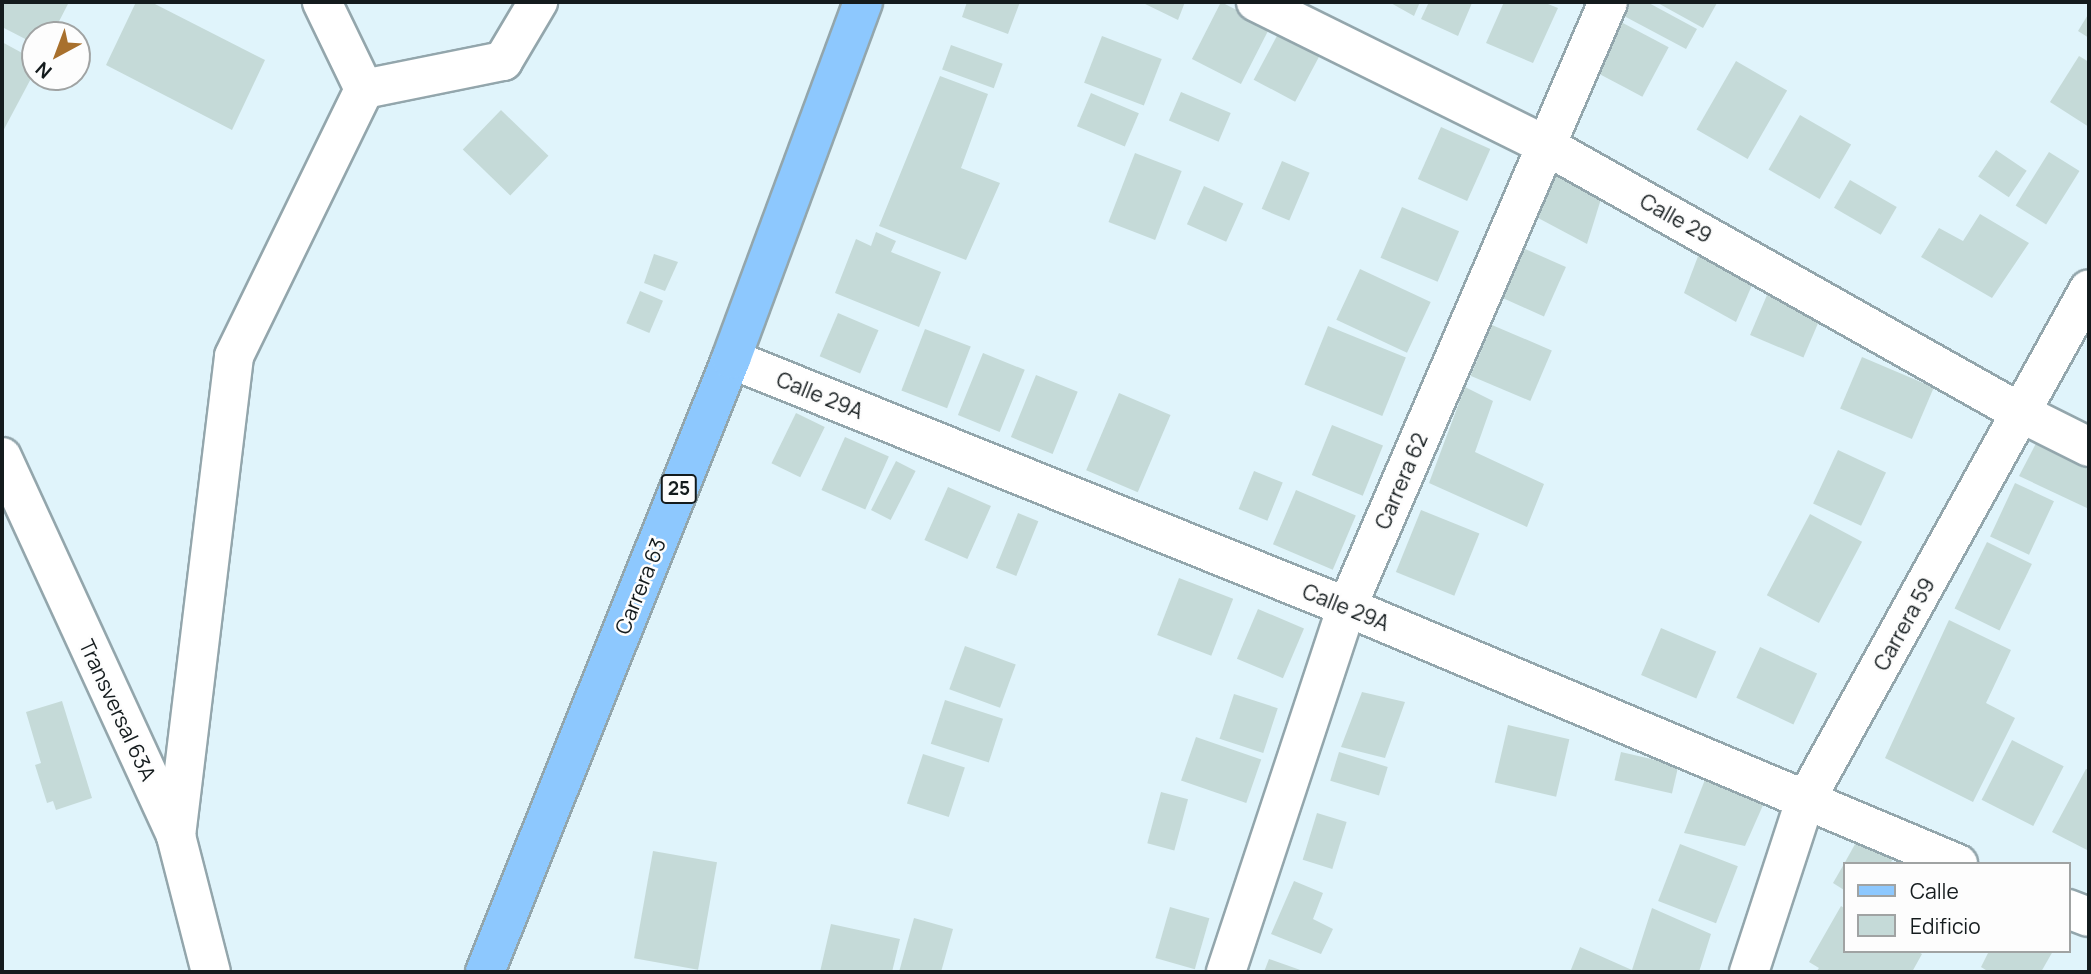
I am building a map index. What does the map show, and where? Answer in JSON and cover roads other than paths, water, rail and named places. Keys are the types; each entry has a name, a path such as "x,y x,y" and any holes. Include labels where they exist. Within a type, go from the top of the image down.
{"main road":[{"name":"Carrera 63","path":"485,972 730,359 863,2"}],"street":[{"path":"322,2 364,89"},
{"path":"364,89 503,61 538,2"},
{"name":"Calle 29","path":"1255,2 1544,144 2021,413 2089,447"},
{"name":"Carrera 62","path":"1226,972 1347,607 1544,144 1608,2"},
{"path":"176,836 234,356 364,89"},
{"name":"Carrera 59","path":"1749,972 1805,801 2089,289"},
{"name":"Calle 29A","path":"730,359 1347,607 1953,862"},
{"name":"Transversal 63A","path":"2,457 176,836 211,972"},
{"path":"2070,910 2089,917"}]}
